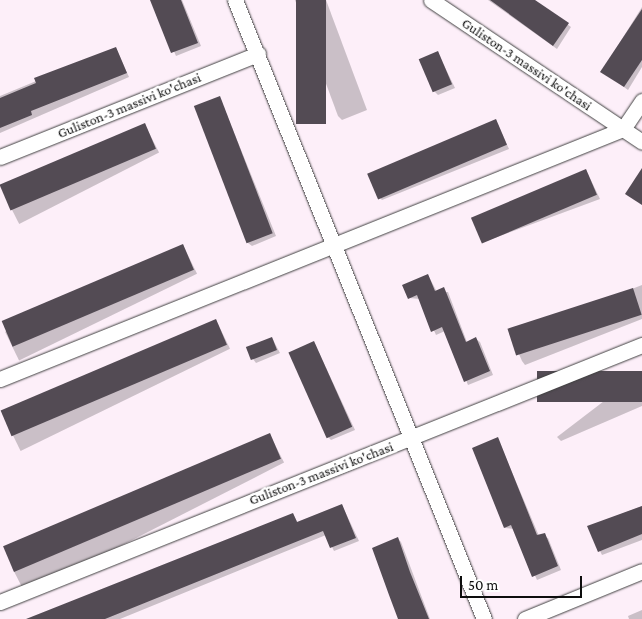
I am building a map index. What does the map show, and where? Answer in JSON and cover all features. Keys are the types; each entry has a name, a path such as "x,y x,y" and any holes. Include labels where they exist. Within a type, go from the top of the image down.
{"street":[{"path":"235,0 484,619"},
{"name":"Guliston-3 massivi ko'chasi","path":"431,0 642,142"},
{"name":"Guliston-3 massivi ko'chasi","path":"0,158 258,54"},
{"path":"0,379 623,129 642,101"},
{"name":"Guliston-3 massivi ko'chasi","path":"0,602 642,345"},
{"path":"525,619 642,571"}],"building":[{"path":"150,0 181,0 198,43 171,53"},
{"path":"296,0 326,0 326,124 296,124"},
{"path":"490,0 535,0 569,23 553,46"},
{"path":"642,9 642,60 624,87 600,72"},
{"path":"116,47 127,73 31,111 32,115 0,128 0,98 36,83 34,78"},
{"path":"438,51 452,84 433,92 419,59"},
{"path":"220,96 273,233 247,243 194,106"},
{"path":"496,119 507,145 378,199 367,174"},
{"path":"145,123 156,149 11,211 0,185"},
{"path":"642,168 642,205 625,194"},
{"path":"586,169 597,195 482,244 471,218"},
{"path":"183,244 194,270 13,347 2,321"},
{"path":"428,274 435,291 444,287 466,342 476,337 490,371 464,382 442,327 431,332 417,295 408,299 402,285"},
{"path":"633,288 642,315 516,355 507,329"},
{"path":"216,319 227,345 12,436 1,410"},
{"path":"272,337 277,350 251,360 246,347"},
{"path":"314,341 352,427 327,438 288,352"},
{"path":"537,371 642,371 642,402 537,402"},
{"path":"270,433 281,459 14,572 3,546"},
{"path":"498,437 537,535 545,533 558,566 532,577 511,525 504,528 472,448"},
{"path":"342,504 356,538 330,548 323,531 105,619 26,619 293,513 297,522"},
{"path":"642,506 642,534 598,552 587,526"},
{"path":"398,537 429,619 398,619 372,548"}]}
